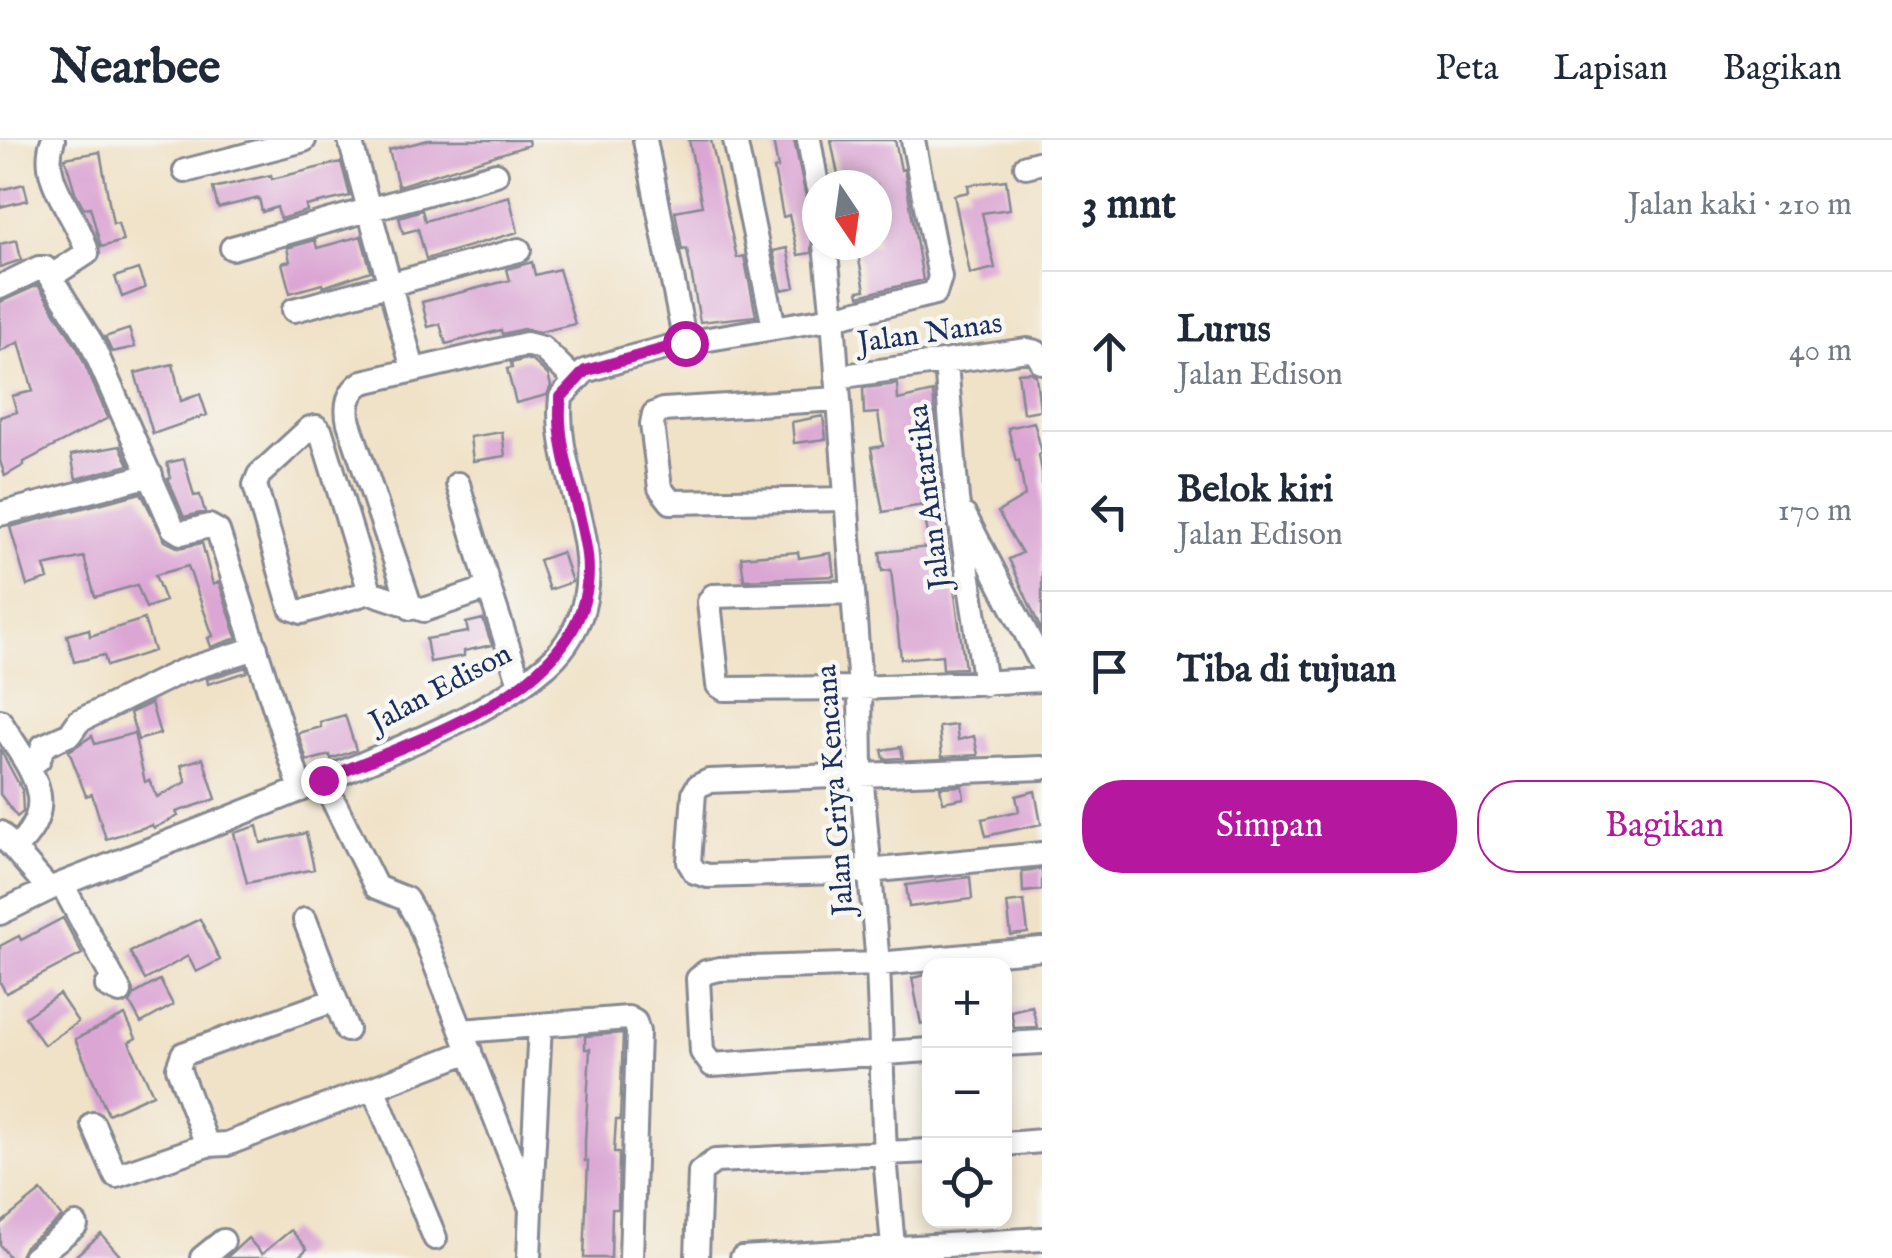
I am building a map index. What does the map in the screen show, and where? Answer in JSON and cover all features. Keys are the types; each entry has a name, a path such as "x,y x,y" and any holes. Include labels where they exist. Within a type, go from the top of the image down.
{"street":[{"path":"50,277 87,252 58,191 50,152 54,140"},
{"path":"184,171 304,140"},
{"path":"350,140 413,369"},
{"path":"644,140 685,343"},
{"path":"735,140 774,328"},
{"path":"809,140 815,170"},
{"path":"411,608 347,415 348,400 356,386 526,344 542,348 575,380 585,371 685,343 834,318 928,297 939,286 940,277 912,140"},
{"path":"232,248 496,174"},
{"path":"294,310 519,250"},
{"name":"Jalan Griya Kencana","path":"827,260 860,688 861,773 878,964 884,1156 894,1253"},
{"path":"0,288 45,268 91,342 177,531 209,526 218,532 256,648 312,785 376,887 397,894 411,906 531,1209"},
{"name":"Jalan Nanas","path":"846,500 671,502 660,488 654,414 837,388 946,363 1037,356"},
{"name":"Jalan Antartika","path":"946,363 957,499 985,684"},
{"name":"Jalan Edison","path":"0,913 421,739 520,684 549,663 564,646 585,602 587,554 560,420 561,397 575,380"},
{"path":"370,592 321,432 310,428 259,475 255,486 291,608 302,612 370,592 411,608 433,608 489,588"},
{"path":"0,514 151,475"},
{"path":"458,484 520,684"},
{"path":"957,499 1042,664"},
{"path":"852,592 713,596 708,602 718,686 860,688 1042,680"},
{"path":"29,768 39,759 43,746 70,734 78,721 180,672 256,648"},
{"path":"0,721 37,784 40,810 31,834 7,841"},
{"path":"1042,768 708,782 698,786 694,793 689,862 690,868 700,875 868,870 1042,854"},
{"path":"7,841 56,887 120,992 107,986"},
{"path":"306,920 347,1030"},
{"path":"922,1051 712,1064 702,1052 698,978 706,972 878,964 1042,949"},
{"path":"206,1145 178,1068 183,1054 335,1000"},
{"path":"93,1124 116,1176 206,1145 227,1144 374,1090 466,1041 540,1025 628,1018 638,1032 631,1258"},
{"path":"529,1258 540,1025"},
{"path":"1012,1044 1042,1042"},
{"path":"374,1090 435,1238"},
{"path":"1012,1143 1042,1140"},
{"path":"697,1258 700,1172 706,1165 922,1152"},
{"path":"34,1258 76,1225"},
{"path":"742,1258 894,1253 1042,1239"},
{"path":"202,1258 223,1242"}],"building":[{"path":"428,140 528,140 529,145 398,186 389,150"},
{"path":"689,140 711,140 737,258 744,256 756,316 700,322 687,249 682,250 675,211 702,206"},
{"path":"773,140 794,140 802,178 802,254 798,255 789,215 783,217 774,169 778,168"},
{"path":"831,140 895,140 901,170 904,169 923,280 859,296 858,291 865,290 859,260 892,260 892,170 837,170"},
{"path":"100,152 113,224 118,223 123,241 101,247 90,207 84,208 75,192 65,158"},
{"path":"341,162 350,196 306,206 307,211 280,219 277,207 262,212 259,198 218,208 213,188"},
{"path":"1006,180 1010,209 982,213 995,268 970,274 954,195 969,192 968,185"},
{"path":"24,184 28,200 0,207 0,190"},
{"path":"509,196 518,232 426,259 418,229 403,233 399,217 422,210 425,221"},
{"path":"361,236 371,271 290,293 282,263 290,261 287,248 315,240 317,248"},
{"path":"17,240 21,260 0,267 0,244"},
{"path":"787,248 795,287 782,290 773,251"},
{"path":"532,262 535,275 559,269 575,324 540,332 523,329 502,334 501,330 446,344 440,324 428,327 422,302 510,280 507,269"},
{"path":"138,269 145,288 122,297 115,277"},
{"path":"38,285 78,349 108,418 5,476 0,461 0,417 17,412 12,396 33,391 19,342 0,352 0,302"},
{"path":"129,329 135,347 112,352 105,337"},
{"path":"526,359 548,375 551,386 547,395 516,403 507,369 512,368 511,363"},
{"path":"173,364 181,401 200,394 207,415 153,434 135,373"},
{"path":"1031,372 1036,376 1040,410 1023,413 1018,373"},
{"path":"897,384 898,400 933,392 942,500 965,668 943,669 942,655 901,659 891,570 882,571 880,552 930,547 923,505 883,512 871,448 883,446 878,413 864,414 863,388"},
{"path":"823,416 826,439 794,443 792,422"},
{"path":"1034,422 1042,453 1042,632 1009,559 1022,553 998,512 1025,496 1008,428"},
{"path":"502,432 505,456 473,461 470,437"},
{"path":"120,446 129,465 76,479 71,455"},
{"path":"184,459 194,496 200,495 205,512 184,517 168,479 171,478 167,463"},
{"path":"141,493 165,541 179,548 202,543 213,585 219,582 237,638 211,647 208,638 213,636 188,566 155,575 165,601 146,608 137,585 95,597 84,557 44,566 48,579 27,586 10,527"},
{"path":"562,552 572,582 549,590 539,560"},
{"path":"798,552 799,558 831,553 834,576 744,580 741,557"},
{"path":"144,619 154,651 107,666 104,655 74,662 67,635 89,629 90,636"},
{"path":"483,619 492,645 464,651 464,656 430,662 426,639 468,632 466,623"},
{"path":"246,667 247,672 208,684 207,679"},
{"path":"151,703 160,734 138,740 130,713"},
{"path":"345,715 356,750 331,759 330,755 307,761 298,733"},
{"path":"956,725 958,740 974,736 978,755 942,757 939,727"},
{"path":"134,733 145,782 149,780 157,797 186,782 181,765 203,758 216,799 176,812 178,816 154,828 152,825 106,839 92,794 86,796 69,751 92,736 95,744"},
{"path":"901,747 903,758 884,759 882,750"},
{"path":"0,749 22,790 23,812 17,817 0,794"},
{"path":"962,786 964,798 943,802 940,787"},
{"path":"1035,791 1041,824 986,836 982,819 1019,811 1016,796"},
{"path":"257,826 261,843 306,833 314,869 247,883 234,833"},
{"path":"1042,869 1042,890 1023,892 1022,871"},
{"path":"970,877 972,899 909,907 906,885"},
{"path":"1024,901 1028,933 1011,935 1007,903"},
{"path":"63,918 82,954 6,993 0,982 0,946 19,936 21,940"},
{"path":"200,919 220,960 196,972 188,956 145,980 130,952"},
{"path":"922,976 922,1024 921,1024 912,978"},
{"path":"160,980 173,1005 141,1023 130,1003 135,994"},
{"path":"59,994 78,1022 44,1045 25,1017"},
{"path":"1032,1006 1037,1027 1014,1028 1012,1011"},
{"path":"125,1015 136,1038 129,1042 153,1094 108,1114 75,1039"},
{"path":"623,1033 620,1120 616,1120 614,1152 619,1152 618,1209 612,1209 611,1258 584,1258 590,1049 585,1049 585,1036"},
{"path":"41,1191 62,1217 25,1246 19,1258 10,1258 0,1245 0,1224"},
{"path":"291,1230 307,1249 297,1258 226,1258 248,1238 262,1254"},
{"path":"101,1234 122,1258 73,1258"}],"route":[{"path":"323,780 421,739 493,702 549,663 564,646 585,602 588,578 587,554 560,420 561,397 585,371 685,343"}]}
